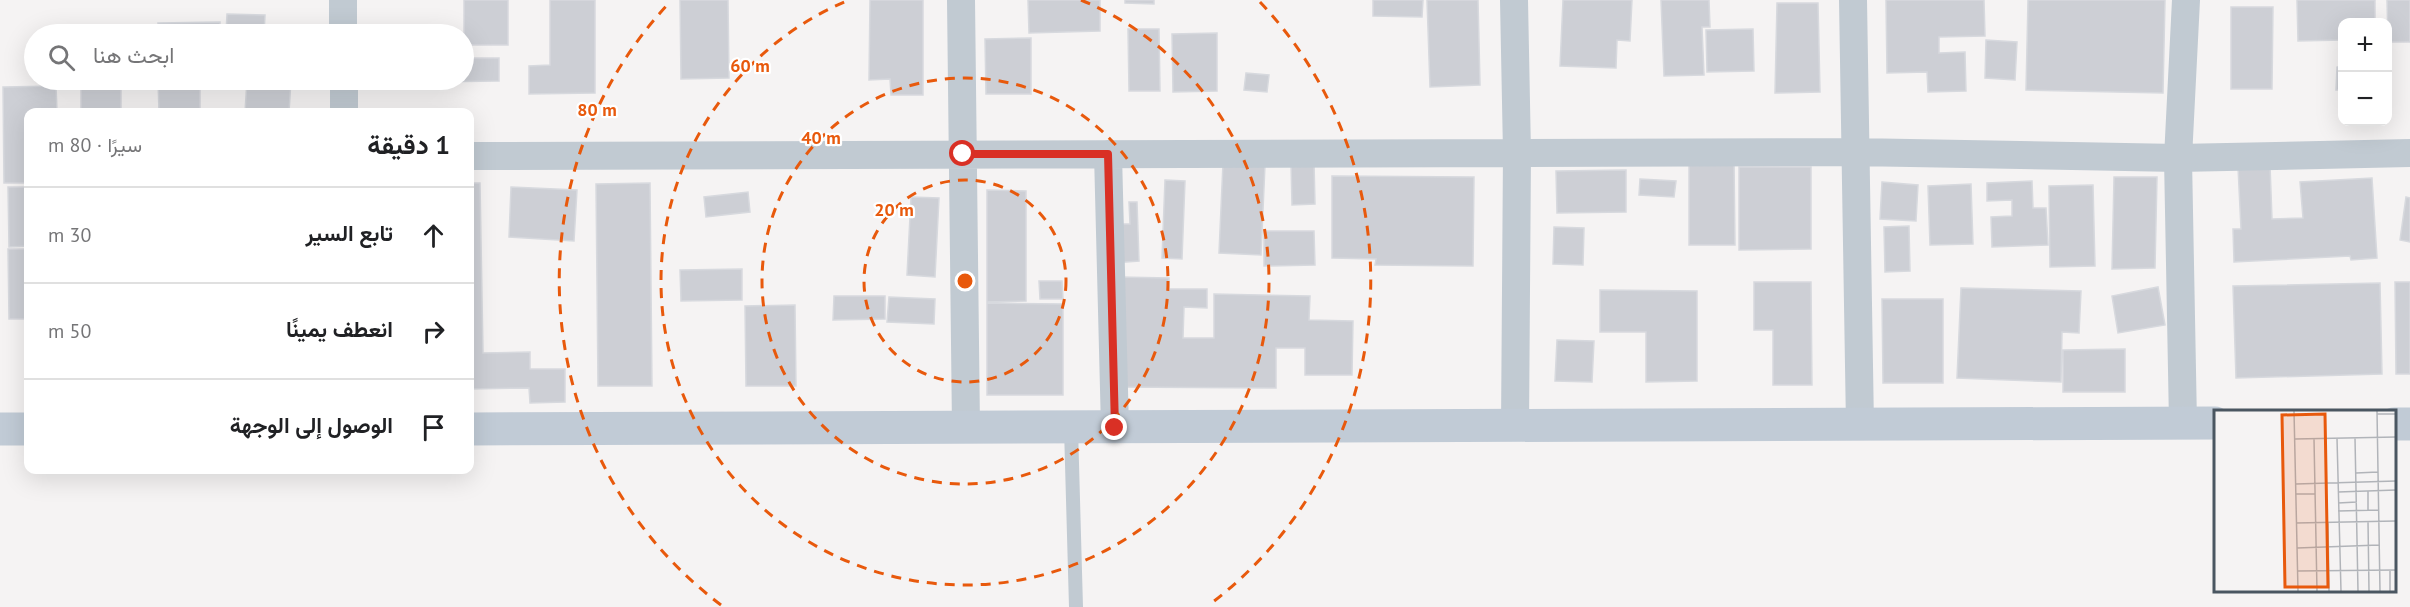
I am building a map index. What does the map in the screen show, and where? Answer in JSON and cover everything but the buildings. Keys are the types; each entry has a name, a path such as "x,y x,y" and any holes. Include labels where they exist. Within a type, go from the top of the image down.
{"main road":[{"path":"474,429 2214,423"},
{"path":"0,429 24,429"}],"street":[{"path":"343,0 343,24"},
{"path":"961,0 966,428"},
{"path":"1514,0 1517,153 1515,427"},
{"path":"1853,0 1860,426"},
{"path":"2183,423 2178,158 2186,0"},
{"path":"344,90 344,108"},
{"path":"474,156 1855,152 2178,158 2410,153"},
{"path":"1108,154 1115,428"}],"lane":[{"path":"1071,428 1076,607"}],"route":[{"path":"963,154 1108,154 1115,428"}]}
